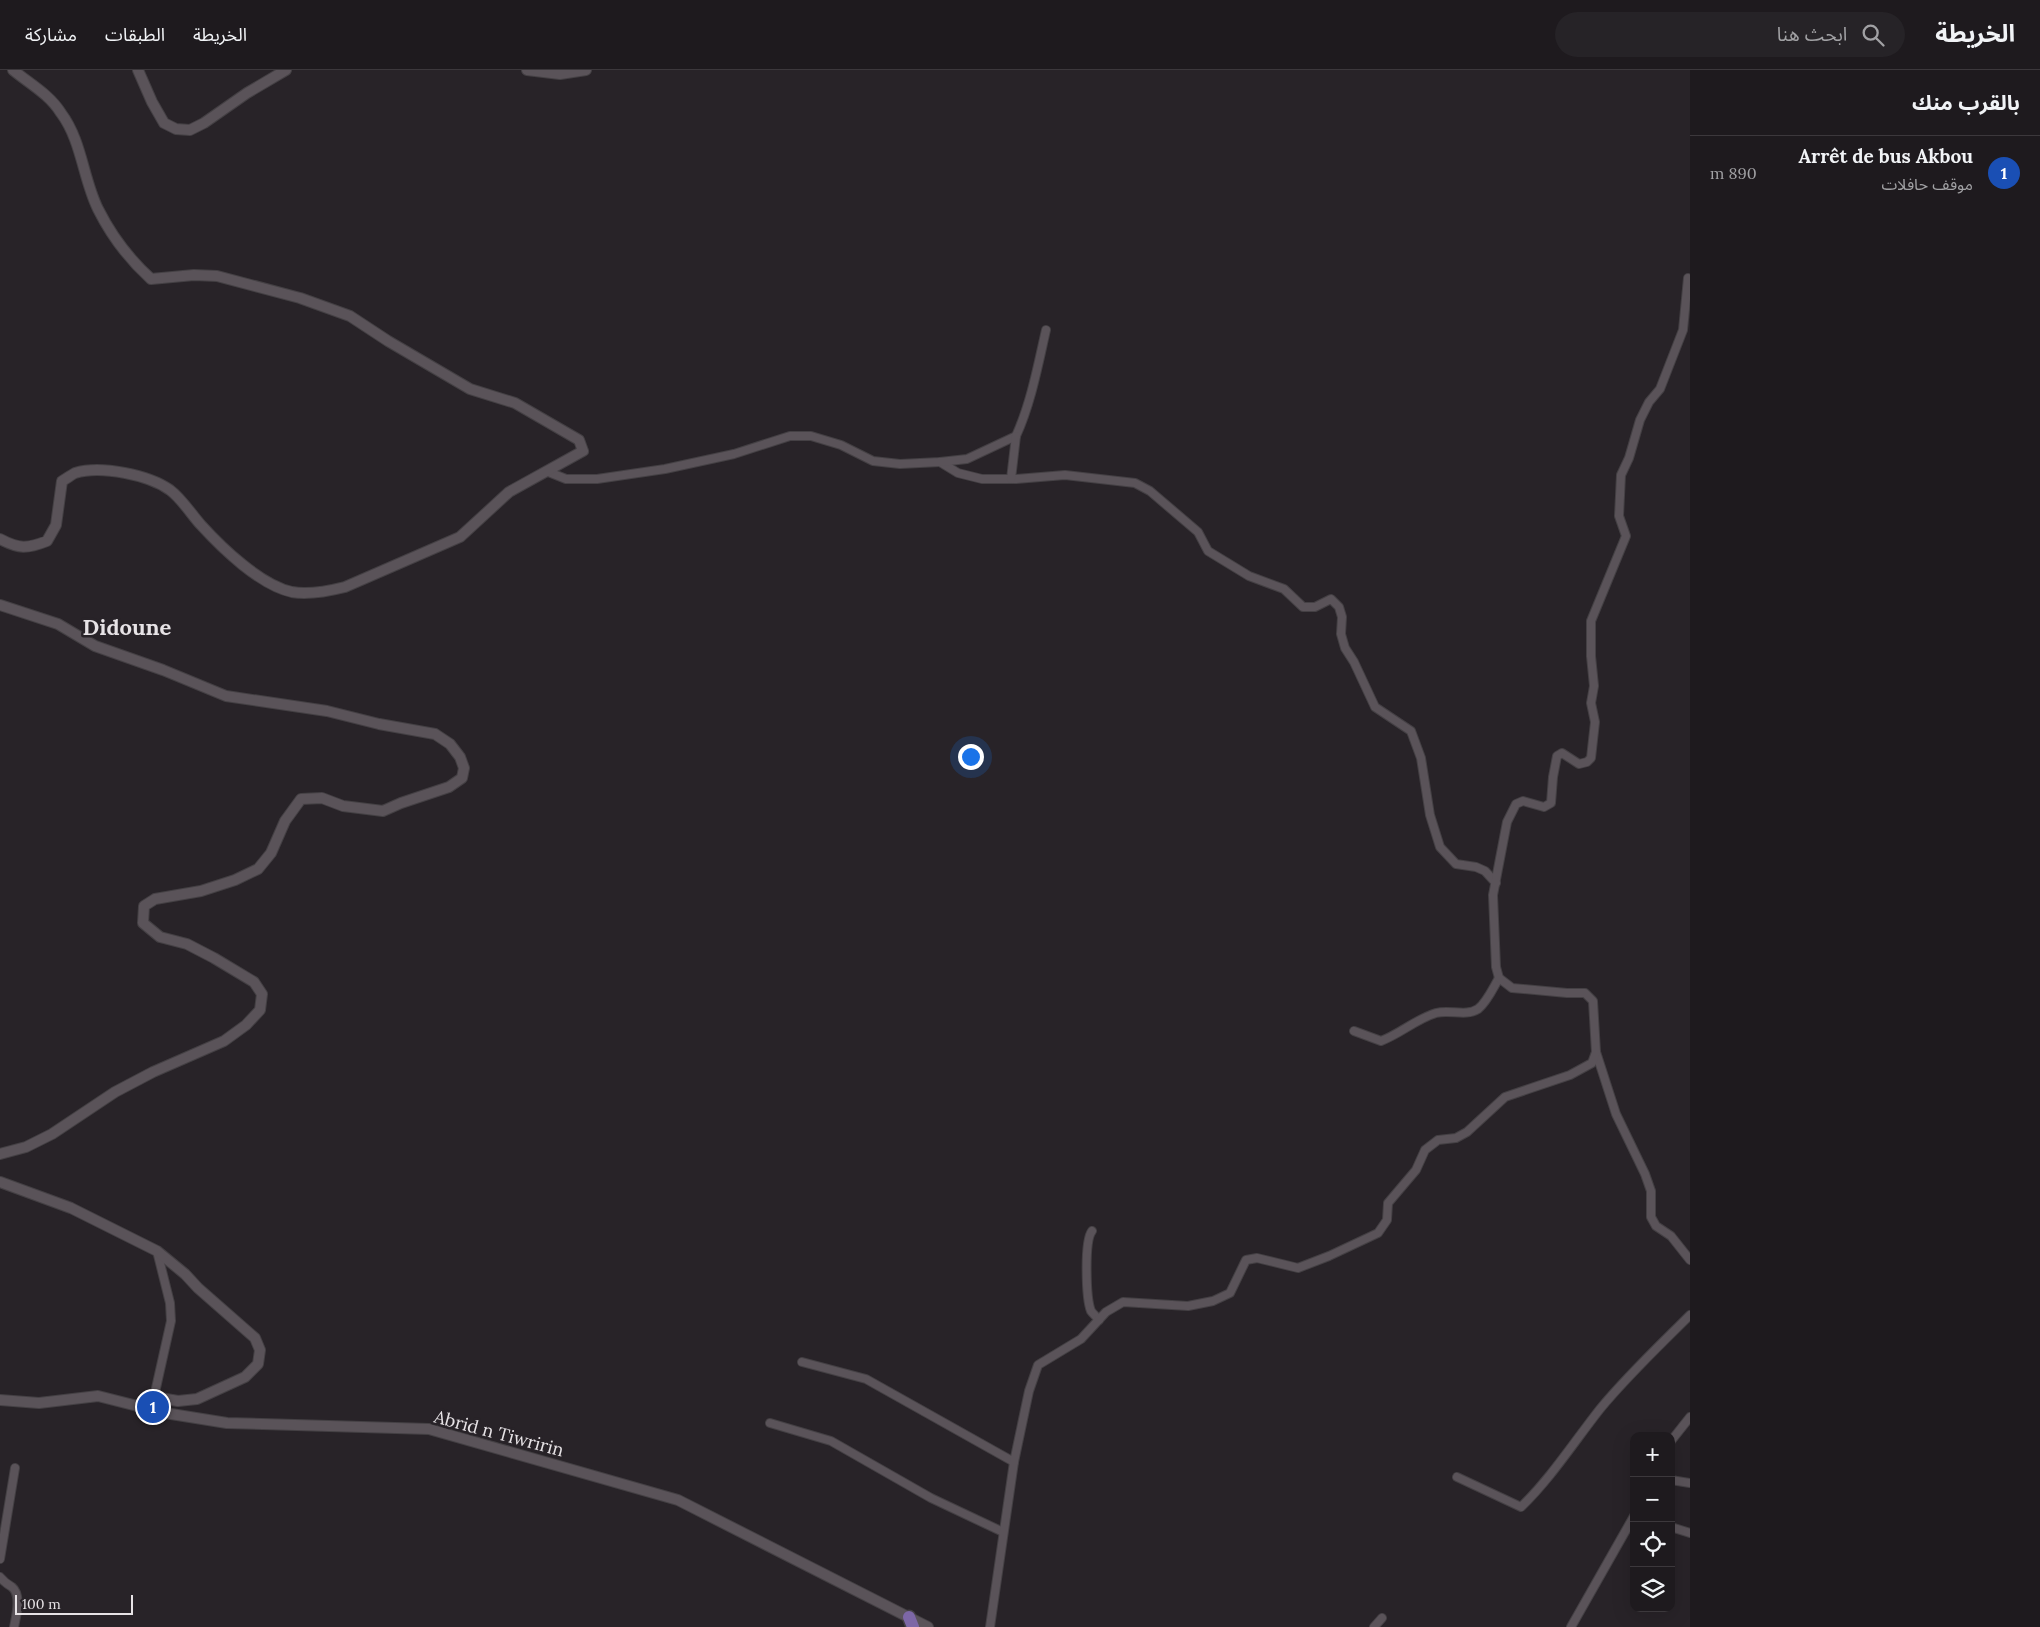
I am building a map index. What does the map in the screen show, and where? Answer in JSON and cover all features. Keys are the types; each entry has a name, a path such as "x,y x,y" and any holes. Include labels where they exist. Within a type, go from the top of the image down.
{"street":[{"path":"0,539 14,546 31,547 47,541 56,525 62,481 74,473 99,470 108,471 155,482 171,491 215,540 249,569 272,584 292,592 332,591 460,537 509,492 583,451 579,440 515,403 462,385 350,316 300,298 217,276 151,279 134,264 98,208 70,129 62,114 49,96 13,70"},
{"path":"138,70 164,123 176,130 190,130 204,123 247,93 286,70"},
{"path":"527,70 560,74 586,70"},
{"path":"1688,278 1683,330 1660,389 1649,402 1640,420 1622,475 1620,516 1626,536 1591,621 1591,656 1594,686 1591,703 1595,722 1591,758 1588,762 1579,764 1562,753 1559,754 1553,777 1551,803 1544,807 1523,801 1516,804 1507,822 1493,895 1496,967 1500,978 1512,988 1585,993 1593,1001 1596,1052 1616,1114 1645,1174 1651,1191 1651,1217 1656,1226 1671,1236 1690,1260"},
{"path":"1011,479 1016,436 1039,362 1046,330"},
{"path":"546,471 566,479 589,479 665,469 734,454 790,436 811,436 840,445 873,461 900,464 940,462 967,459 1016,436"},
{"path":"940,462 958,473 982,479 1065,475 1135,483 1150,491 1198,532 1208,551 1249,576 1284,589 1303,608 1315,607 1331,599 1339,607 1342,617 1341,634 1345,648 1354,662 1375,707 1411,731 1422,758 1430,815 1440,847 1456,864 1476,867 1485,871 1496,883"},
{"path":"0,605 58,624 95,646 163,670 226,696 327,711 379,724 434,734 450,744 460,757 464,768 462,778 449,787 383,811 343,806 322,798 301,800 285,821 272,853 258,869 235,880 201,891 155,898 144,906 143,924 160,937 187,944 254,982 262,994 260,1010 246,1025 224,1041 130,1084 52,1134 26,1147 0,1154"},
{"path":"1354,1031 1381,1041 1436,1013 1447,1011 1468,1013 1478,1009 1500,978"},
{"path":"990,1627 1014,1462 1029,1391 1038,1365 1081,1340 1106,1312 1123,1302 1188,1306 1213,1301 1230,1293 1246,1260 1257,1258 1298,1268 1378,1233 1386,1220 1388,1202 1416,1170 1425,1150 1431,1145 1438,1140 1456,1138 1467,1132 1505,1097 1570,1075 1592,1063 1596,1052"},
{"path":"0,1182 11,1188 71,1208 157,1251 255,1338 260,1350 258,1364 245,1376 197,1399 178,1400 154,1397 149,1400 147,1408"},
{"path":"1092,1231 1089,1234 1086,1252 1088,1287 1091,1311 1099,1320"},
{"path":"154,1397 170,1321 170,1303 157,1251"},
{"path":"1457,1477 1521,1507 1539,1490 1600,1409 1626,1379 1690,1315"},
{"path":"802,1362 866,1379 1014,1462"},
{"name":"Abrid n Tiwririn","path":"0,1400 39,1403 98,1396 147,1408 228,1423 428,1429 678,1500 911,1622 928,1627"},
{"path":"1675,1436 1690,1417"},
{"path":"770,1423 831,1441 931,1498 1003,1532"},
{"path":"0,1558 15,1468"},
{"path":"1675,1481 1690,1483"},
{"path":"1571,1627 1631,1522"},
{"path":"1675,1528 1690,1533"},
{"path":"0,1577 17,1594 14,1627"},
{"path":"1374,1627 1382,1618"}],"place":[{"name":"Arrêt de bus Akbou","path":"153,1407"}],"district":[{"name":"Didoune","path":"127,627"}]}
